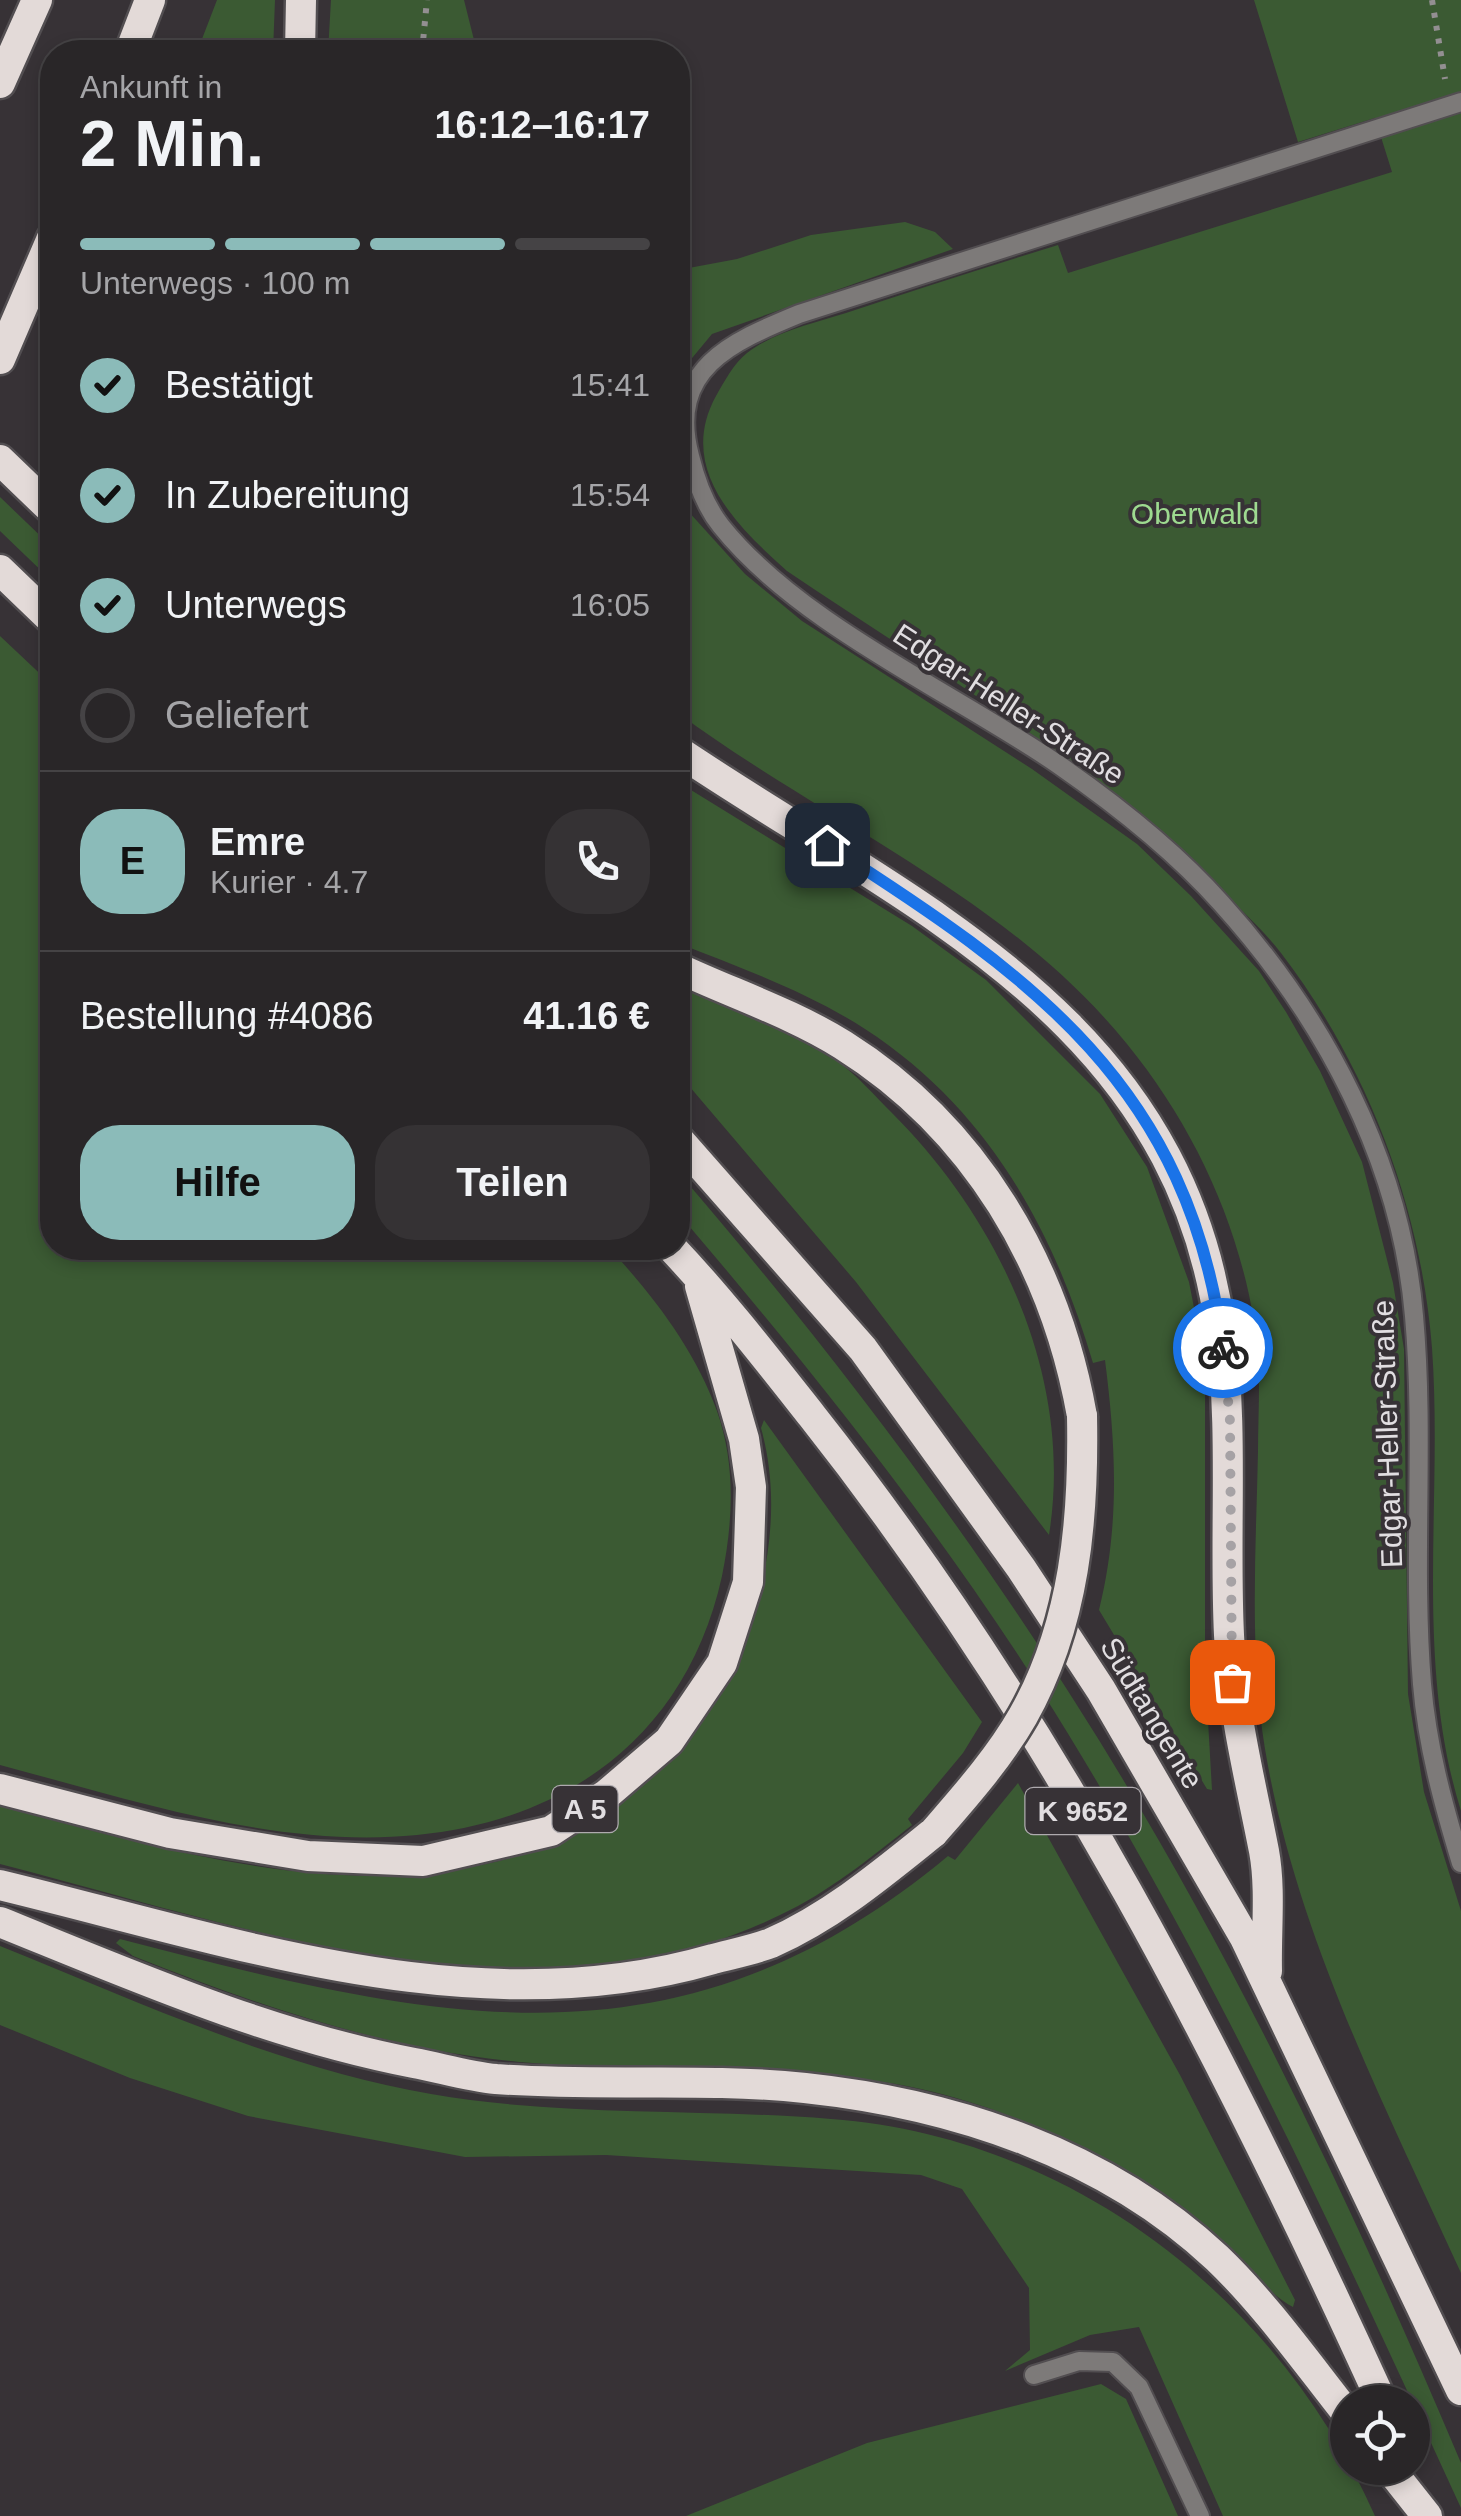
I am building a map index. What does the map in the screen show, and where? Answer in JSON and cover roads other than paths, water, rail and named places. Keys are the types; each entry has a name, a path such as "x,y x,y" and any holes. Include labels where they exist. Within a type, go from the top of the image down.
{"highway":[{"path":"0,83 37,0"},
{"path":"135,40 150,0"},
{"path":"300,40 301,0"},
{"path":"0,360 40,267"},
{"path":"0,460 40,498"},
{"path":"0,570 40,608"},
{"path":"690,759 957,928 1027,984 1097,1054 1131,1100 1172,1172 1208,1270 1226,1374 1229,1636 1242,1752 1264,1854 1268,1984"},
{"name":"K 9652","path":"0,1885 259,1950 408,1979 507,1986 610,1983 771,1943 858,1894 934,1832 983,1775 1024,1714 1054,1638 1077,1561 1083,1489 1082,1416 1072,1361 1054,1306 1020,1234 974,1160 922,1104 841,1044 690,974"},
{"name":"Südtangente","path":"690,1153 863,1348 1021,1568 1100,1690 1268,1984 1461,2390"},
{"name":"K 9652","path":"684,1260 863,1480 1057,1767 1146,1918 1232,2084 1374,2385"},
{"name":"A 5","path":"0,1789 170,1833 308,1856 423,1862 551,1831 608,1794 670,1741 722,1663 748,1582 751,1486 744,1439 696,1273"},
{"path":"0,1922 237,2017 344,2049 494,2079 806,2088 954,2116 1028,2138 1101,2175 1161,2213 1217,2258 1269,2315 1330,2392"},
{"path":"1404,2485 1430,2516"},
{"path":"1418,2485 1430,2516"}],"lane":[{"name":"Edgar-Heller-Straße","path":"690,401 702,368 751,334 798,314 1455,103"},
{"name":"Edgar-Heller-Straße","path":"690,457 697,484 718,523 765,574 1057,764 1153,834 1221,902 1292,990 1339,1070 1372,1136 1402,1238 1414,1312 1422,1686 1438,1786 1461,1863"},
{"path":"1034,2375 1079,2360 1113,2362 1139,2387 1200,2516"}],"park label":[{"name":"Oberwald","path":"1195,513"}]}
